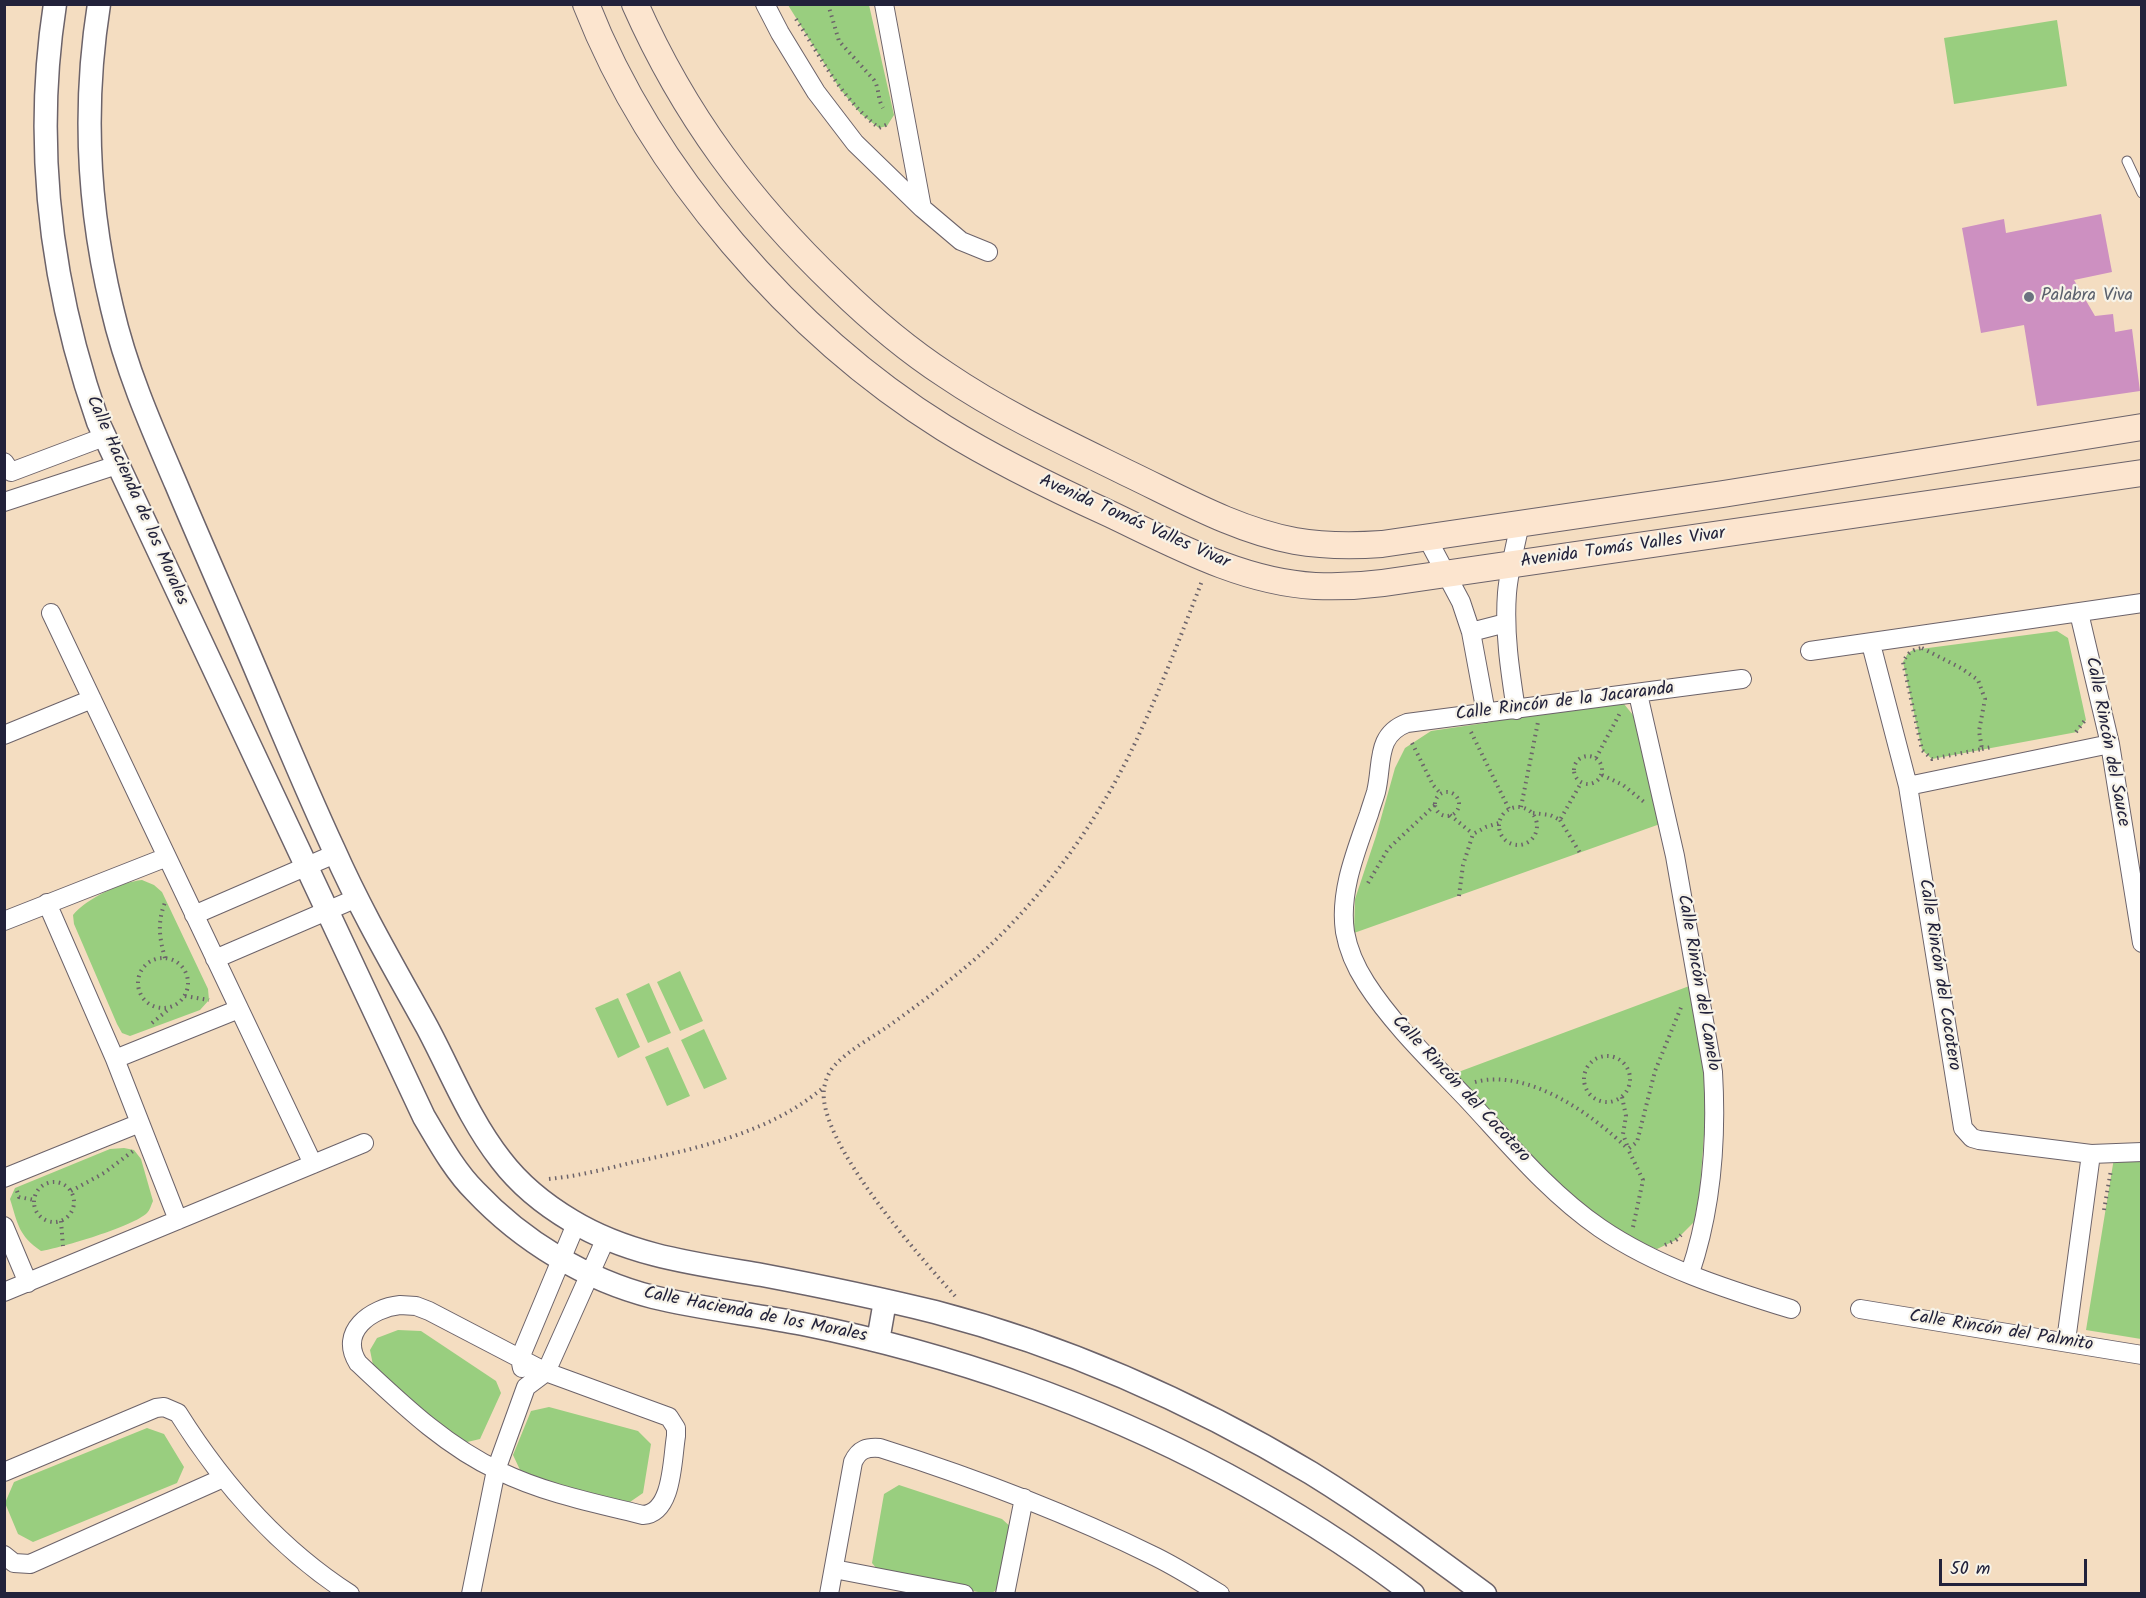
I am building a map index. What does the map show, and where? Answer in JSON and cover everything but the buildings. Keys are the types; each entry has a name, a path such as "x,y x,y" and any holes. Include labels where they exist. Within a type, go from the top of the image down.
{"main road":[{"name":"Avenida Tomás Valles Vivar","path":"586,4 608,54 632,99 677,172 732,242 813,327 886,388 969,443 1080,501 1210,560 1249,574 1283,582 1348,587 1510,566 2142,473"},
{"path":"635,4 673,83 720,154 761,207 813,263 898,340 947,376 1062,441 1191,504 1248,529 1275,537 1320,545 1351,546 1427,538 2142,427"}],"street":[{"name":"Calle Hacienda de los Morales","path":"55,4 46,111 49,205 55,255 67,318 83,377 104,437 424,1117 473,1190 536,1244 590,1274 619,1286 659,1298 799,1323 920,1352 1019,1383 1132,1428 1219,1470 1322,1530 1413,1593"},
{"path":"99,4 92,59 90,100 93,194 103,269 120,340 140,401 335,854 468,1109 502,1161 520,1182 546,1204 576,1224 630,1248 682,1262 796,1282 885,1301 1033,1340 1093,1363 1141,1384 1263,1445 1316,1476 1485,1593"},
{"path":"765,4 816,92 855,143 921,208 961,241 988,252"},
{"path":"884,4 921,208"},
{"path":"4,462 11,472 104,437"},
{"path":"4,502 117,465"},
{"path":"1516,710 1506,623 1510,566 1520,524"},
{"path":"1427,538 1461,602 1470,632 1486,713"},
{"path":"1810,651 1871,644 2142,603"},
{"path":"51,613 313,1164"},
{"name":"Calle Rincón del Sauce","path":"2079,613 2109,744 2142,943"},
{"path":"1470,632 1506,623"},
{"name":"Calle Rincón del Cocotero","path":"1871,644 1908,786 1963,1128 1972,1138 1979,1140 2091,1154 2142,1152"},
{"name":"Calle Rincón de la Jacaranda","path":"1390,733 1407,723 1631,699 1742,679"},
{"path":"4,735 92,699"},
{"name":"Calle Rincón del Canelo","path":"1631,699 1675,856 1713,1072 1711,1179 1702,1234 1690,1273"},
{"name":"Calle Rincón del Cocotero","path":"1390,733 1383,747 1376,792 1350,872 1344,910 1345,934 1365,981 1416,1044 1529,1165 1568,1203 1600,1228 1622,1241 1730,1291 1791,1309"},
{"path":"1908,786 2109,744"},
{"path":"194,915 335,854"},
{"path":"4,921 167,857"},
{"path":"215,959 357,897"},
{"path":"47,903 115,1059 178,1220"},
{"path":"115,1059 239,1009"},
{"path":"13,1186 140,1123"},
{"path":"4,1292 364,1143"},
{"path":"2066,1341 2091,1154"},
{"path":"471,1593 496,1470 526,1387 520,1358 576,1224"},
{"path":"4,1226 28,1283"},
{"path":"526,1387 546,1372 606,1238"},
{"path":"878,1341 885,1301"},
{"path":"388,1306 416,1306 546,1372 661,1414 673,1421 676,1436 666,1496 662,1505 651,1514 642,1515 559,1494 496,1470 467,1454 436,1432 358,1363 353,1355 352,1342 357,1328 370,1314 388,1306"},
{"name":"Calle Rincón del Palmito","path":"1860,1309 2142,1355"},
{"path":"4,1472 156,1408 164,1407 177,1413 223,1478 298,1554 350,1593"},
{"path":"829,1593 854,1462 857,1455 864,1449 880,1448 962,1474 1024,1497 1159,1558 1220,1593"},
{"path":"4,1555 14,1563 30,1564 223,1478"},
{"path":"1005,1593 1024,1497"},
{"path":"834,1569 964,1593"}],"lane":[{"path":"2127,161 2142,193"}],"path":[{"path":"828,4 839,41 879,87 879,100 888,111"},
{"path":"792,13 840,88 861,114"},
{"path":"983,1326 912,1247 866,1186 831,1128 823,1101 824,1087 835,1065 937,990 1000,936 1032,903 1056,872 1090,823 1142,729 1210,560"},
{"path":"1933,647 1913,650 1908,653 1903,662 1922,750 1932,759 1993,747"},
{"path":"1922,648 1961,668 1978,680 1985,699 1979,731 1982,749"},
{"path":"1596,758 1631,699"},
{"path":"2066,734 2077,732 2086,720 2083,708"},
{"path":"1521,807 1539,712"},
{"path":"1468,726 1509,809"},
{"path":"1405,748 1422,737"},
{"path":"1412,743 1433,785 1440,794"},
{"path":"1586,756 1596,758 1601,764 1602,775 1595,783 1586,785 1581,783 1577,780 1574,771 1577,761 1586,756"},
{"path":"1602,775 1623,784 1649,805"},
{"path":"1560,820 1581,783"},
{"path":"1440,794 1451,793 1457,797 1458,808 1450,815"},
{"path":"1366,892 1369,882 1388,849 1436,805 1440,794"},
{"path":"1436,805 1439,812 1450,815 1473,834"},
{"path":"1533,813 1536,819 1536,832 1528,842 1515,844 1504,839 1499,829 1504,812 1521,807 1533,813 1550,815 1560,820 1580,853"},
{"path":"1459,896 1463,865 1473,834 1486,826 1499,823"},
{"path":"162,892 171,910"},
{"path":"165,958 159,916 166,900"},
{"path":"160,1025 150,1027 185,996 188,980 180,965 165,958 149,962 139,975 138,983 143,999 156,1008 172,1006"},
{"path":"205,1005 209,1000 208,989"},
{"path":"185,996 209,1000"},
{"path":"1628,1149 1637,1142 1654,1071 1683,1004"},
{"path":"1622,1097 1608,1102 1600,1101 1588,1092 1585,1085 1586,1070 1596,1059 1611,1056 1624,1063 1631,1077 1630,1084 1622,1097 1626,1116 1623,1134 1643,1180 1632,1230"},
{"path":"1472,1083 1490,1078 1531,1086 1573,1104 1607,1128 1628,1149"},
{"path":"520,1182 579,1174 673,1153 732,1136 789,1111 824,1087"},
{"path":"124,1148 134,1150 141,1159"},
{"path":"71,1191 123,1161 134,1150"},
{"path":"2103,1217 2112,1165"},
{"path":"49,1182 62,1183 71,1191 74,1202 71,1214 61,1221 55,1222 42,1218 34,1207 34,1200 39,1189 49,1182"},
{"path":"13,1186 19,1197 34,1200"},
{"path":"61,1221 63,1246"},
{"path":"1658,1249 1676,1240 1688,1228"},
{"path":"56,1249 74,1243"}],"green space":[{"path":"788,5 869,5 894,115 887,126 879,128 861,114 840,89"},
{"path":"2057,20 2067,86 1954,104 1944,38"},
{"path":"2057,631 2068,638 2086,720 2077,732 1932,759 1922,750 1903,662 1908,653 1913,650"},
{"path":"1603,700 1624,704 1637,720 1660,824 1354,933 1355,899 1395,768 1405,748 1431,731"},
{"path":"142,880 154,885 162,892 208,989 209,1000 200,1010 130,1036 122,1033 117,1024 74,924 73,915 86,903 104,892"},
{"path":"680,971 703,1021 680,1031 657,982"},
{"path":"649,983 671,1033 648,1043 626,994"},
{"path":"1692,985 1710,1054 1700,1189 1694,1222 1676,1240 1657,1249 1631,1239 1555,1188 1453,1074"},
{"path":"618,998 640,1047 618,1058 595,1008"},
{"path":"704,1029 727,1079 704,1089 681,1040"},
{"path":"668,1047 690,1096 667,1106 645,1057"},
{"path":"110,1149 134,1150 141,1159 153,1201 147,1213 128,1224 80,1241 41,1251 33,1245 23,1234 17,1222 10,1199 15,1188"},
{"path":"2141,1152 2141,1339 2086,1330 2114,1158"},
{"path":"398,1330 421,1331 496,1381 501,1393 480,1439 463,1443 415,1409 373,1365 370,1350 377,1338"},
{"path":"549,1407 638,1431 651,1444 643,1493 630,1502 575,1491 521,1472 513,1455 531,1411"},
{"path":"147,1428 164,1434 184,1467 177,1483 33,1542 18,1534 5,1503 14,1482"},
{"path":"899,1485 1002,1519 1013,1529 1003,1585 992,1593 984,1593 882,1575 872,1563 884,1494"}],"place":[{"name":"Palabra Viva","path":"2029,297"}]}
